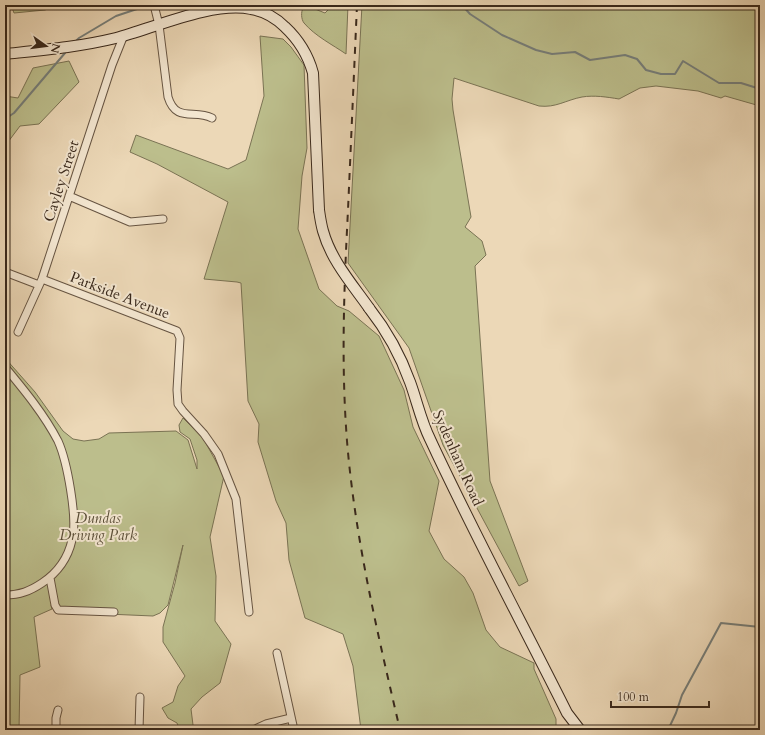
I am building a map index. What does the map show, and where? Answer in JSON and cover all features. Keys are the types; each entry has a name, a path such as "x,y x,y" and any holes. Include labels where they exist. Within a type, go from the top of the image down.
{"main road":[{"name":"Sydenham Road","path":"5,54 62,49 92,43 192,15 226,8 252,9 269,15 282,23 292,33 303,48 313,73 319,210 323,232 330,250 339,267 383,326 398,352 410,380 429,437 461,505 567,713 580,730"}],"street":[{"path":"154,5 160,25 170,104 184,114 205,114 212,118"},
{"name":"Cayley Street","path":"18,332 41,282 112,65 124,35"},
{"path":"70,196 130,222 163,219"},
{"name":"Parkside Avenue","path":"5,272 41,282 177,331 180,338 177,390 178,404 204,434 218,454 236,499 249,612"},
{"path":"5,367 41,414 58,442 65,462 71,493 73,517 73,539 60,568 50,578 24,593 5,595"},
{"path":"50,578 55,605 58,610 114,612"},
{"path":"277,653 294,730"},
{"path":"139,730 140,697"},
{"path":"56,730 58,710"},
{"path":"253,730 266,724 291,718"}],"green space":[{"path":"11,5 60,5 45,10 14,13"},
{"path":"333,5 348,5 346,54 313,32 302,20 303,8 310,7 325,13"},
{"path":"362,5 760,5 760,106 725,96 721,98 698,91 656,86 640,88 619,99 600,96 587,96 556,105 539,106 454,78 452,99 453,110 471,217 465,227 482,241 486,255 475,266 490,481 528,581 519,586 443,445 409,348 348,263"},
{"path":"260,36 283,39 304,65 307,148 302,176 298,229 319,289 337,306 349,311 379,336 404,390 413,427 439,481 429,531 444,559 464,577 473,593 486,630 500,647 534,663 534,669 556,719 556,730 361,730 353,666 343,634 305,618 289,560 286,523 276,501 258,442 259,424 248,401 241,283 204,279 228,202 157,164 130,152 136,135 228,169 246,160 264,96"},
{"path":"69,61 79,82 39,124 20,126 5,146 5,96 18,98 33,68"},
{"name":"Dundas Driving Park","path":"5,358 35,392 63,431 73,439 84,441 99,439 109,433 176,431 188,440 197,469 197,460 190,439 180,432 179,425 183,418 203,438 224,476 210,537 216,576 215,621 231,644 220,683 202,697 191,709 193,725 197,730 180,730 177,723 168,718 162,708 173,702 178,686 185,676 163,642 163,627 175,583 183,545 168,605 160,613 153,616 60,612 54,605 51,605 52,609 34,617 40,667 20,675 19,730 5,730"}],"waterway":[{"path":"462,5 470,14 502,35 536,50 552,54 575,52 590,60 625,55 637,59 646,70 661,74 675,74 683,61 719,83 741,83 757,88 760,93"},
{"path":"76,41 116,16 143,7"},
{"path":"5,119 14,113 65,53"},
{"path":"668,730 682,695 721,623 760,627"}],"railway":[{"path":"357,5 344,297 345,412 351,478 361,550 400,730"}]}
